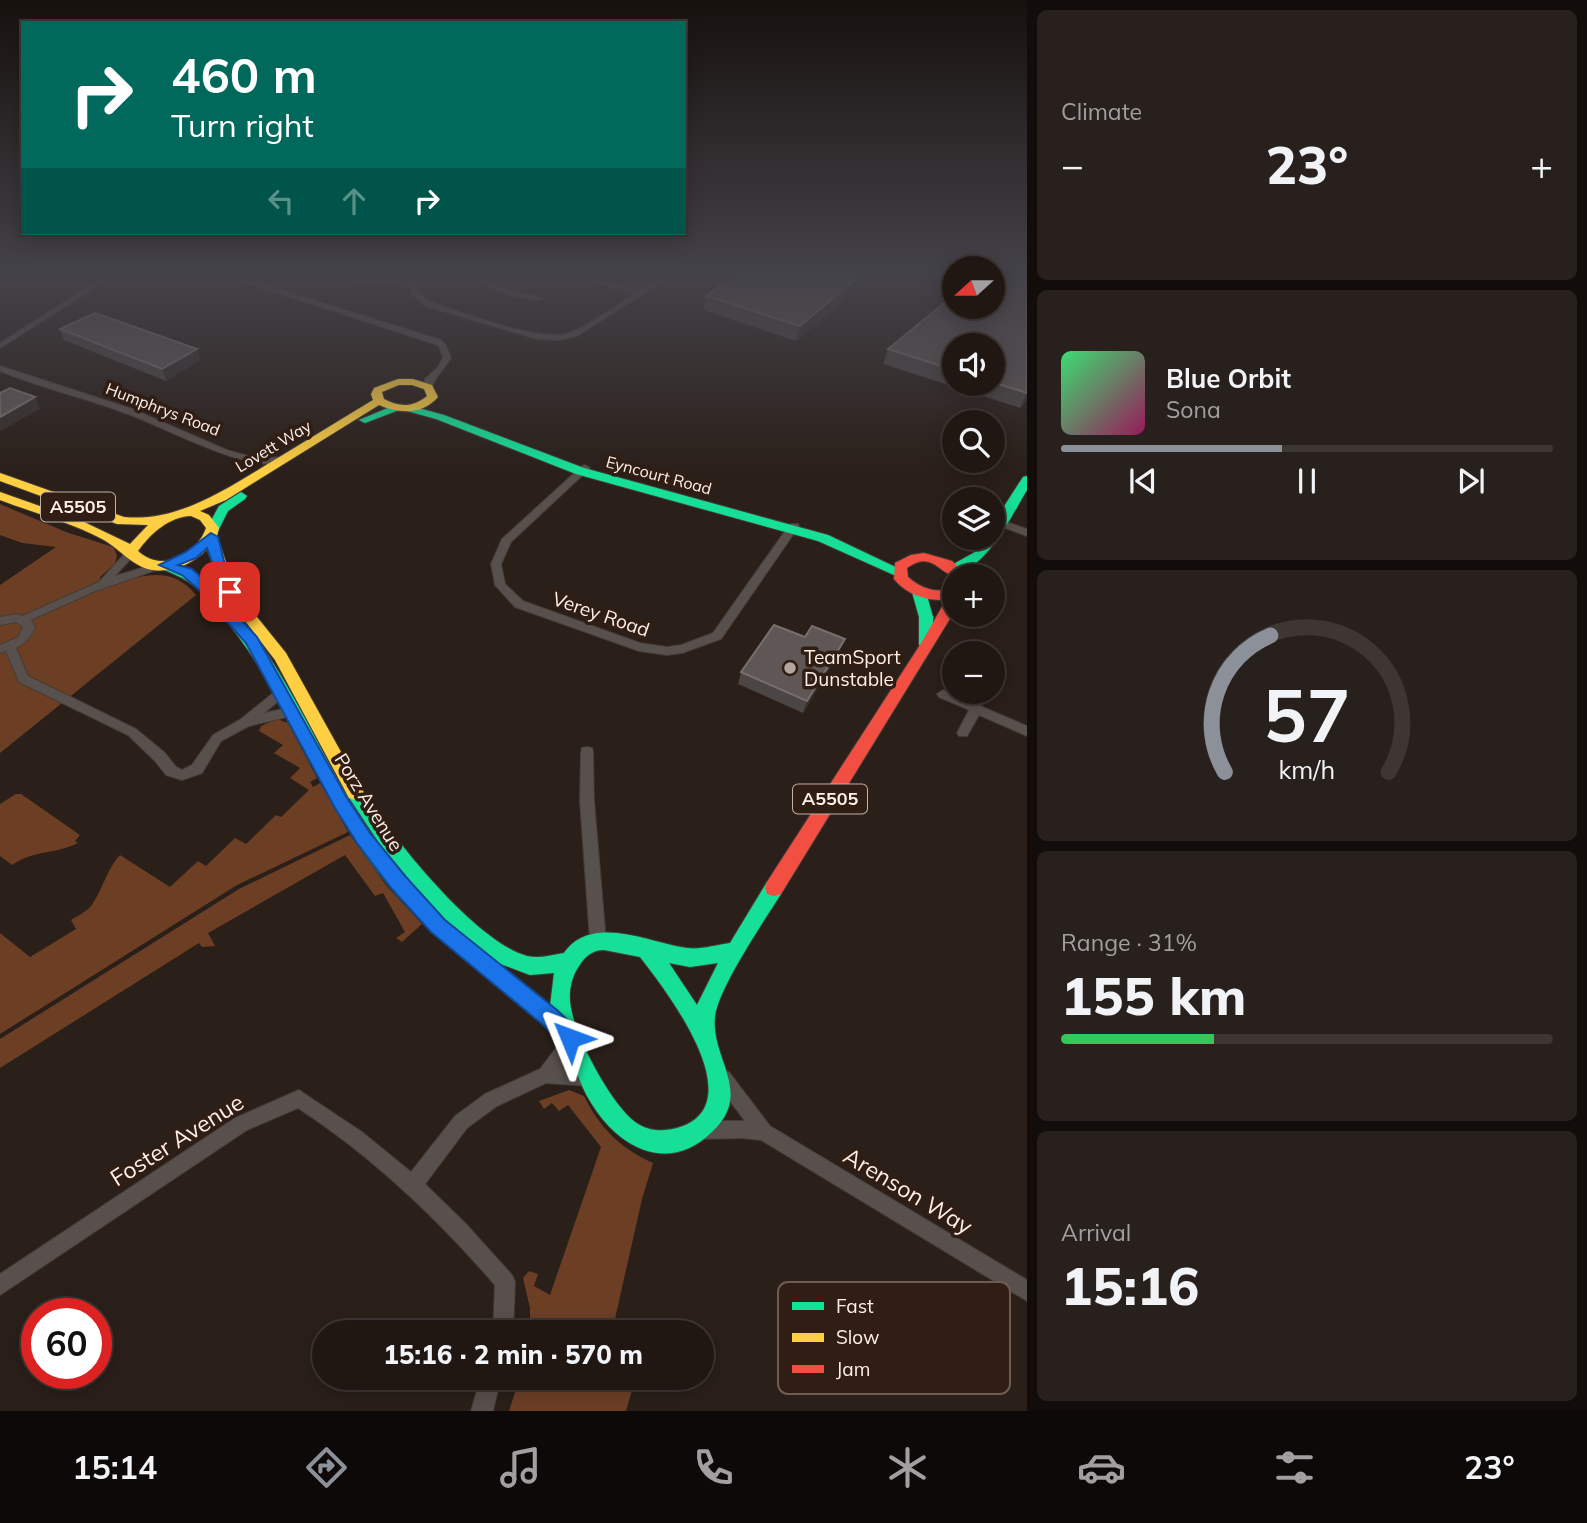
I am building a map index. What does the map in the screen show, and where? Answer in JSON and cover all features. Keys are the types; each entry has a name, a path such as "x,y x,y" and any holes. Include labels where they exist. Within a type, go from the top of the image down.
{"main road":[{"name":"Lovett Way","path":"181,514 222,497 379,401 376,394 380,388 394,382 432,386"},
{"path":"411,409 427,404 432,386"},
{"name":"Eyncourt Road","path":"432,386 437,407 449,415 583,470"},
{"path":"379,401 395,408"},
{"name":"Lovett Way","path":"162,565 191,555 212,533 215,518 226,506 366,419 395,408"},
{"name":"Eyncourt Road","path":"395,408 430,412 509,446 583,470 879,554 928,557 942,564"},
{"name":"A5505","path":"0,477 122,521 141,523 181,514"},
{"path":"1005,516 1027,480"},
{"name":"A5505","path":"0,496 121,544 138,560 162,565"},
{"path":"181,514 205,517 212,533"},
{"path":"132,552 146,530 160,520"},
{"name":"Eyncourt Road","path":"792,528 867,555 899,572 908,586 919,592"},
{"name":"Porz Avenue","path":"212,533 217,561 230,592 281,657 362,806 399,856 444,905 502,956 529,966 568,962"},
{"path":"968,564 983,550"},
{"path":"899,572 900,566 910,558"},
{"name":"Porz Avenue","path":"162,565 187,572 251,640 341,803 363,838 398,882 438,926 549,1017 571,1040"},
{"path":"919,592 942,597"},
{"path":"919,592 925,605 928,628 926,648"},
{"name":"A5505","path":"703,1036 706,1007 734,951 942,621"},
{"path":"568,962 582,949 598,941 690,958 734,951"},
{"path":"646,949 673,983 703,1036 715,1066 720,1095 714,1112 700,1130"},
{"name":"A5505","path":"568,962 561,983 560,1005 571,1040 589,1078 620,1126 643,1141 674,1143 700,1130"}],"street":[{"path":"432,386 447,358 442,345 436,341"},
{"name":"Humphrys Road","path":"0,368 132,412 233,454 261,462 282,460"},
{"name":"Humphrys Road","path":"233,454 253,471 250,480"},
{"name":"Verey Road","path":"583,470 506,541 496,564 500,585 519,604 639,647 667,651 682,649 717,636 792,528"},
{"path":"1005,532 1027,533"},
{"path":"104,581 132,552"},
{"path":"0,621 23,620 63,598 104,581 162,565"},
{"path":"23,620 29,627 28,633 5,648 23,680 132,732 160,757 170,771 182,775 197,769 217,738 245,722 282,692"},
{"path":"967,704 1027,731"},
{"path":"963,733 976,708"},
{"path":"245,722 292,712"},
{"path":"587,752 587,801 598,941"},
{"path":"546,1075 571,1040"},
{"name":"Arenson Way","path":"715,1066 764,1132 1027,1291"},
{"path":"412,1185 461,1122 491,1100 546,1075 589,1078"},
{"name":"Foster Avenue","path":"0,1285 241,1124 299,1099 326,1115 412,1185 480,1252 505,1282 503,1320"},
{"name":"Arenson Way","path":"700,1130 741,1129 764,1132"},
{"path":"482,1411 488,1390"}],"shaded area":[{"path":"0,504 66,532 113,547 117,555 115,564 100,577 103,586 153,575 164,576 186,585 196,595 0,753 0,585 56,547 22,543 0,535"},
{"path":"277,719 288,723 317,778 310,782 313,787 320,783 348,832 237,885 0,1034 0,933 30,957 76,929 71,920 91,906 120,855 170,887 198,861 206,866 235,838 246,844 276,815 281,817 309,790 290,778 300,768 274,753 283,745 259,731 261,726"},
{"path":"16,794 21,794 80,835 75,841 78,843 29,856 12,865 0,856 0,804"},
{"path":"350,835 386,885 422,924 402,942 396,938 405,932 383,893 375,896 345,855 208,933 215,946 202,947 199,943 0,1068 0,1039 239,889"},
{"path":"569,1090 584,1096 612,1136 653,1163 642,1199 615,1320 530,1320 523,1278 529,1271 538,1274 534,1286 550,1295 601,1147 568,1105 559,1111 552,1103 544,1109 539,1101"},
{"path":"516,1390 632,1390 626,1411 509,1411"}],"building":[{"path":"90,341 174,341 197,349 162,369"},
{"path":"898,341 942,341 942,366 888,349"},
{"path":"1005,341 1027,341 1027,393 1005,386"},
{"path":"10,388 35,397 0,417 0,393"},
{"name":"TeamSport Dunstable","path":"774,625 805,637 812,626 845,639 807,701 741,672"}],"traffic: fast":[{"path":"365,420 395,408"},
{"path":"411,409 440,417 580,471 823,538 899,572"},
{"path":"1005,515 1027,480"},
{"path":"213,528 223,509 241,496"},
{"path":"964,564 980,555 983,550"},
{"path":"165,565 186,574 207,589 253,645 273,676 343,805 384,866 426,912 568,1035"},
{"path":"919,592 926,617 926,645"},
{"path":"355,793 385,838 408,866 460,921 486,943 510,959 530,966 568,962"},
{"path":"703,1036 673,983 646,949 599,941 581,949 568,964 561,984 561,1009 596,1092 626,1129 644,1140 665,1143 688,1136 709,1119 720,1096 718,1074 705,1033 707,1004 774,888"},
{"path":"646,949 690,958 734,951"}],"traffic: slow":[{"path":"398,382 413,382 428,387 433,397 421,406 407,409 379,401 376,394 378,390 398,382"},
{"path":"181,514 222,497 379,401"},
{"path":"0,477 122,521 141,523 160,519"},
{"path":"0,496 93,530 153,566 171,565 190,557 205,544 213,528 204,517 182,513 158,523 132,551"},
{"path":"211,537 217,561 230,592 281,657 355,793"}],"traffic: jam":[{"path":"942,596 913,588 901,579 900,566 924,557 948,564"},
{"path":"774,888 942,620"}],"place":[{"name":"TeamSport Dunstable","path":"790,668"}],"route":[{"path":"230,592 217,561 211,537 191,555 165,565 187,572 251,640 341,803 363,838 398,882 438,926 549,1017 570,1038"}]}
